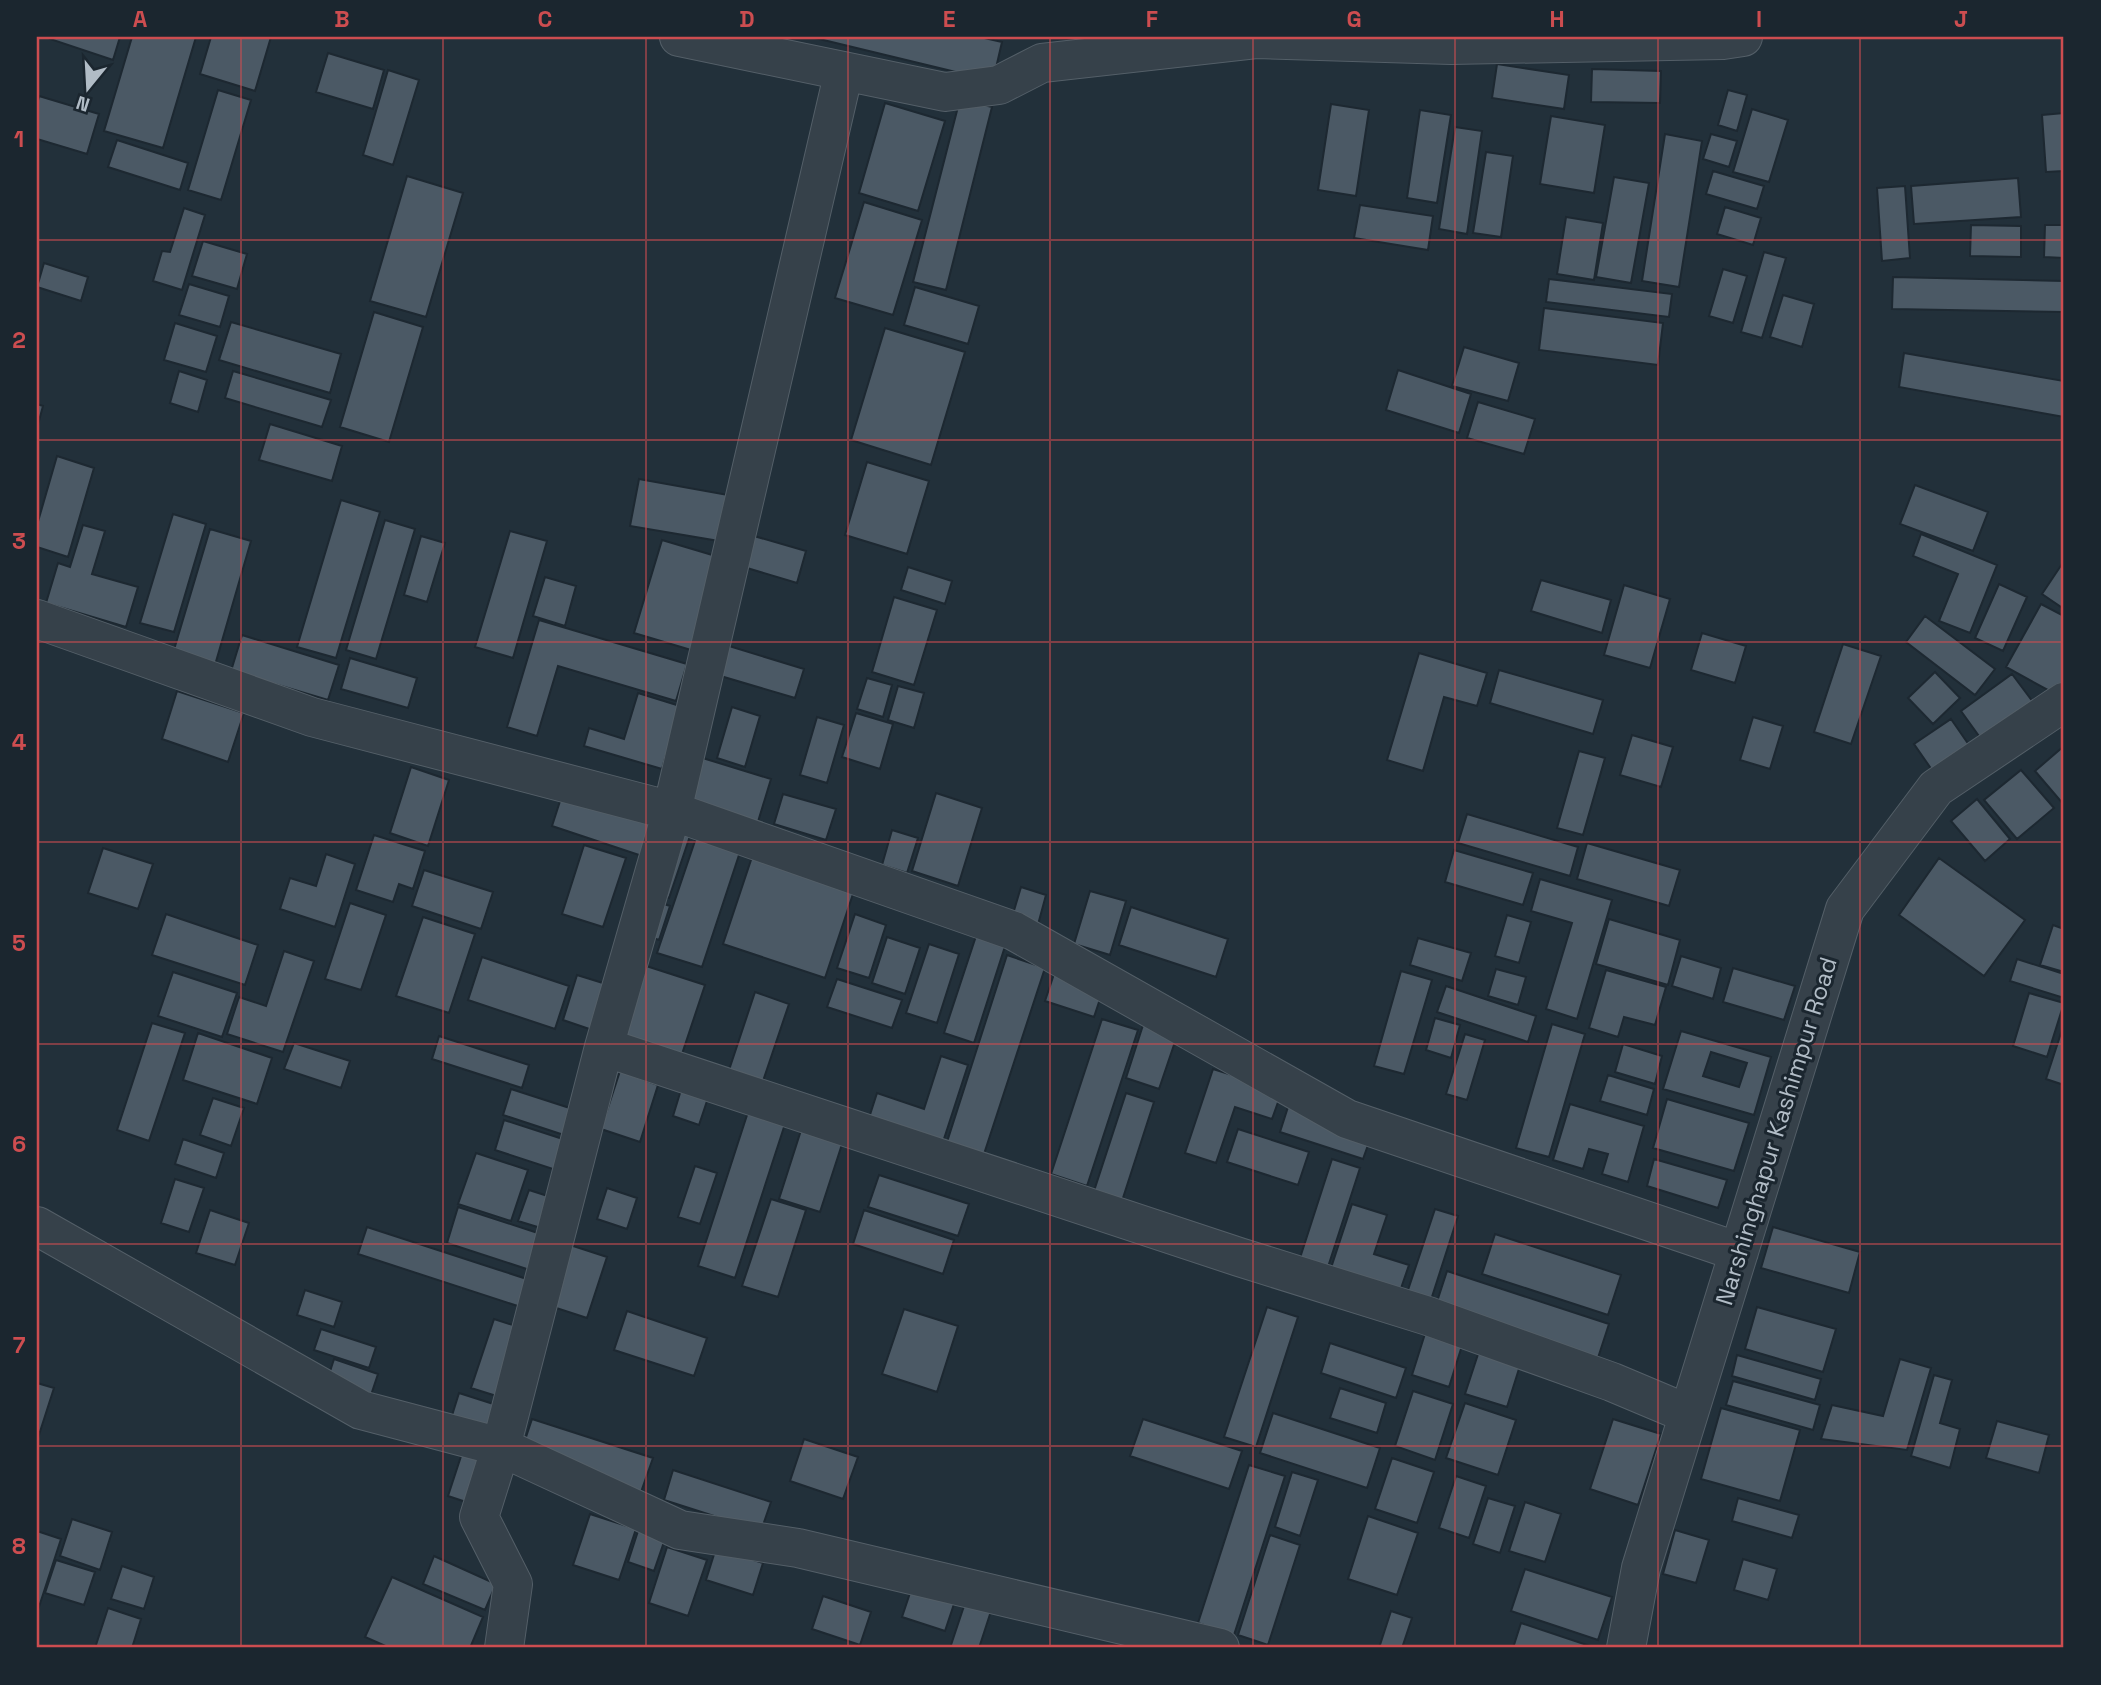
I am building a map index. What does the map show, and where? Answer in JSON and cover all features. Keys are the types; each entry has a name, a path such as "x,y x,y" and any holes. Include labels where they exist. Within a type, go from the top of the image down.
{"street":[{"path":"679,37 945,92 999,85 1042,62 1256,39 1451,45 1729,38"},
{"path":"504,1648 513,1584 479,1517 501,1447 604,1046 672,811 844,71"},
{"path":"37,619 312,717 672,811 1014,931 1347,1119 1739,1252"},
{"name":"Narshinghapur Kashimpur Road","path":"1626,1648 1641,1568 1845,909 1936,788 2064,702"},
{"path":"604,1046 1239,1257 1428,1316 1612,1382 1688,1414"},
{"path":"37,1226 361,1410 501,1447 680,1530 799,1548 1220,1648"}],"building":[{"path":"120,37 113,60 50,39"},
{"path":"132,37 196,37 163,148 104,131"},
{"path":"211,37 271,37 255,91 200,74"},
{"path":"811,37 980,37 1002,42 993,81"},
{"path":"328,53 384,70 373,109 316,92"},
{"path":"1497,64 1569,75 1564,109 1492,98"},
{"path":"1592,69 1661,71 1660,103 1591,102"},
{"path":"388,70 419,80 393,165 363,155"},
{"path":"218,90 251,100 221,200 188,190"},
{"path":"1728,90 1747,95 1737,131 1718,125"},
{"path":"39,96 99,114 87,154 37,139"},
{"path":"960,99 992,107 946,290 913,282"},
{"path":"885,103 945,121 918,211 859,193"},
{"path":"1331,104 1369,110 1356,196 1318,190"},
{"path":"1752,109 1788,120 1769,182 1733,172"},
{"path":"1420,110 1451,115 1437,203 1407,198"},
{"path":"2064,113 2064,171 2046,172 2042,115"},
{"path":"1551,116 1605,125 1594,193 1540,184"},
{"path":"1455,127 1482,131 1467,234 1439,229"},
{"path":"1665,134 1702,141 1679,287 1642,281"},
{"path":"1711,134 1737,141 1729,167 1703,159"},
{"path":"117,140 188,163 180,190 108,167"},
{"path":"1486,152 1513,156 1501,237 1473,233"},
{"path":"1713,171 1764,186 1757,209 1706,194"},
{"path":"407,176 463,193 426,317 370,301"},
{"path":"1614,177 1649,183 1631,283 1596,277"},
{"path":"2018,178 2021,217 1914,224 1911,186"},
{"path":"1905,186 1910,258 1882,261 1877,188"},
{"path":"864,202 922,220 893,315 835,298"},
{"path":"1360,205 1433,216 1428,250 1354,238"},
{"path":"1725,207 1761,218 1753,245 1717,234"},
{"path":"184,208 205,215 182,290 153,281 162,251 170,252"},
{"path":"1566,217 1603,223 1594,280 1557,274"},
{"path":"1971,225 2021,226 2021,257 1970,256"},
{"path":"2045,225 2064,225 2064,258 2044,257"},
{"path":"203,241 247,254 237,289 192,276"},
{"path":"1764,252 1786,258 1762,338 1741,332"},
{"path":"44,263 88,277 81,301 37,287"},
{"path":"1723,269 1747,276 1733,323 1709,316"},
{"path":"1893,277 2064,281 2064,312 1892,309"},
{"path":"1549,279 1672,294 1669,317 1546,302"},
{"path":"189,284 229,296 220,327 179,315"},
{"path":"915,287 979,306 968,344 904,325"},
{"path":"1783,295 1814,304 1802,347 1770,337"},
{"path":"1544,308 1663,323 1658,365 1539,350"},
{"path":"374,312 423,327 389,442 340,427"},
{"path":"231,322 341,354 330,393 219,360"},
{"path":"175,323 217,336 206,372 164,360"},
{"path":"885,328 965,352 931,465 851,440"},
{"path":"1464,347 1519,363 1508,401 1452,386"},
{"path":"1904,353 2064,381 2064,417 1899,387"},
{"path":"1398,370 1471,394 1459,433 1386,410"},
{"path":"179,371 207,380 198,412 170,403"},
{"path":"233,371 331,400 322,427 225,398"},
{"path":"1478,402 1535,419 1524,454 1467,438"},
{"path":"37,404 43,406 37,428"},
{"path":"270,424 342,446 332,481 259,460"},
{"path":"57,456 94,468 68,557 37,547 37,525"},
{"path":"867,462 929,481 907,554 845,535"},
{"path":"639,479 728,495 719,541 630,526"},
{"path":"1915,485 1988,512 1973,551 1900,524"},
{"path":"341,500 380,512 336,658 297,647"},
{"path":"173,514 206,524 174,632 140,623"},
{"path":"385,520 415,529 376,659 346,650"},
{"path":"83,525 105,531 92,574 138,587 126,627 46,603 58,563 70,567"},
{"path":"210,529 251,541 215,665 173,653"},
{"path":"510,531 547,541 513,658 475,647"},
{"path":"747,534 806,551 797,583 737,565"},
{"path":"1921,534 1997,565 1970,633 1939,621 1958,574 1913,556"},
{"path":"421,536 445,543 427,602 404,595"},
{"path":"662,540 719,557 691,650 634,633"},
{"path":"2064,561 2064,609 2042,594"},
{"path":"908,567 952,581 945,604 901,590"},
{"path":"545,577 576,586 565,626 533,616"},
{"path":"1541,580 1611,600 1602,633 1531,611"},
{"path":"1999,584 2027,597 2003,651 1975,638"},
{"path":"1624,585 1670,599 1650,668 1604,655"},
{"path":"894,597 937,610 914,685 872,672"},
{"path":"2041,604 2064,616 2064,683 2057,695 2006,667"},
{"path":"1925,616 1995,669 1975,695 1906,642"},
{"path":"539,620 687,664 676,701 558,666 537,736 507,727"},
{"path":"1702,633 1746,646 1735,683 1691,670"},
{"path":"242,635 339,665 328,700 231,671"},
{"path":"716,642 804,669 795,698 707,672"},
{"path":"1843,644 1881,656 1851,744 1814,732"},
{"path":"1419,653 1487,673 1477,706 1444,697 1423,771 1387,760"},
{"path":"350,658 417,678 408,708 341,689"},
{"path":"1499,670 1603,700 1593,734 1490,703"},
{"path":"1935,672 1960,698 1933,724 1908,698"},
{"path":"2012,674 2036,706 1984,743 1961,711"},
{"path":"867,678 892,685 883,717 857,709"},
{"path":"898,686 924,693 914,728 888,720"},
{"path":"177,691 244,713 228,762 162,739"},
{"path":"638,693 680,706 662,769 584,746 589,728 624,739"},
{"path":"732,707 760,716 745,767 717,758"},
{"path":"856,713 893,724 880,769 842,757"},
{"path":"817,717 844,725 827,783 800,775"},
{"path":"1753,717 1783,726 1770,769 1740,760"},
{"path":"1951,719 1969,745 1932,770 1914,744"},
{"path":"1632,735 1673,747 1661,787 1620,775"},
{"path":"2064,746 2064,805 2035,771"},
{"path":"1579,751 1605,758 1583,835 1557,828"},
{"path":"696,756 771,779 757,825 682,802"},
{"path":"411,767 449,780 428,846 390,833"},
{"path":"2021,770 2054,808 2017,839 1984,800"},
{"path":"936,793 982,808 958,886 912,871"},
{"path":"783,794 836,809 826,840 774,824"},
{"path":"562,795 652,825 642,856 552,826"},
{"path":"1977,799 2010,839 1985,861 1951,821"},
{"path":"1467,814 1578,847 1570,876 1458,843"},
{"path":"671,830 690,836 669,898 650,892"},
{"path":"892,830 918,838 907,873 882,865"},
{"path":"374,835 425,851 413,889 399,884 393,902 356,890"},
{"path":"696,838 740,852 702,967 657,953"},
{"path":"1587,843 1680,870 1669,906 1577,879"},
{"path":"584,845 626,858 603,927 562,914"},
{"path":"103,848 153,864 138,909 88,893"},
{"path":"1454,850 1533,873 1523,905 1445,882"},
{"path":"326,854 355,864 335,927 280,909 290,878 316,886"},
{"path":"752,857 854,891 825,978 723,944"},
{"path":"1939,858 2025,920 1984,976 1899,915"},
{"path":"424,870 493,892 481,929 412,906"},
{"path":"1540,879 1612,900 1577,1019 1546,1009 1572,923 1531,911"},
{"path":"1021,887 1046,895 1036,932 1010,924"},
{"path":"1090,891 1126,901 1110,955 1074,944"},
{"path":"652,900 670,906 659,940 641,934"},
{"path":"350,903 386,915 361,990 325,979"},
{"path":"1131,907 1228,939 1216,977 1119,945"},
{"path":"166,914 258,945 245,985 152,955"},
{"path":"855,914 886,925 869,978 837,968"},
{"path":"1507,915 1531,922 1519,963 1495,956"},
{"path":"423,917 475,934 449,1013 396,996"},
{"path":"1609,919 1680,940 1668,985 1596,964"},
{"path":"2053,925 2064,929 2064,972 2040,965"},
{"path":"979,927 1008,937 974,1043 944,1033"},
{"path":"887,937 920,948 905,994 872,983"},
{"path":"1418,938 1471,953 1462,981 1410,965"},
{"path":"929,944 959,954 937,1023 906,1013"},
{"path":"284,951 314,961 283,1052 227,1034 239,997 266,1006"},
{"path":"1007,955 1045,968 984,1154 947,1142"},
{"path":"1681,956 1721,968 1713,999 1672,986"},
{"path":"482,957 569,986 555,1029 468,1000"},
{"path":"2017,959 2064,974 2064,998 2010,981"},
{"path":"640,964 705,985 679,1063 615,1042"},
{"path":"1733,968 1795,986 1784,1020 1723,1002"},
{"path":"1496,969 1526,977 1518,1005 1488,996"},
{"path":"1606,970 1666,987 1655,1025 1624,1017 1618,1037 1589,1028"},
{"path":"1055,971 1104,987 1094,1017 1045,1001"},
{"path":"1401,971 1432,980 1404,1074 1374,1066"},
{"path":"173,972 237,993 222,1037 158,1016"},
{"path":"577,975 619,988 604,1034 563,1020"},
{"path":"837,979 902,1000 892,1028 827,1007"},
{"path":"1446,986 1536,1016 1528,1042 1437,1012"},
{"path":"755,992 789,1004 763,1081 729,1070"},
{"path":"2029,993 2064,1003 2047,1057 2013,1046"},
{"path":"1435,1018 1460,1025 1451,1058 1426,1050"},
{"path":"1102,1019 1138,1030 1087,1186 1051,1174"},
{"path":"1144,1022 1178,1033 1159,1089 1126,1078"},
{"path":"152,1023 185,1033 149,1141 117,1130"},
{"path":"1552,1024 1585,1034 1549,1157 1516,1148"},
{"path":"2062,1030 2064,1031 2064,1085 2046,1079"},
{"path":"1681,1031 1771,1057 1754,1115 1663,1089","holes":["1711,1052 1747,1063 1739,1087 1703,1076"]},
{"path":"198,1033 272,1058 257,1104 183,1080"},
{"path":"1465,1034 1485,1040 1467,1100 1446,1094"},
{"path":"439,1036 529,1065 522,1088 432,1059"},
{"path":"294,1043 350,1061 341,1088 284,1069"},
{"path":"1623,1044 1662,1056 1655,1084 1615,1072"},
{"path":"941,1056 968,1065 942,1145 868,1121 877,1093 924,1109"},
{"path":"1213,1069 1282,1091 1272,1119 1235,1107 1216,1163 1185,1153"},
{"path":"620,1071 658,1085 640,1142 601,1129"},
{"path":"1608,1075 1654,1089 1647,1115 1600,1101"},
{"path":"684,1080 711,1089 699,1125 673,1116"},
{"path":"511,1089 582,1112 573,1138 503,1115"},
{"path":"1126,1093 1154,1102 1122,1201 1094,1191"},
{"path":"213,1098 244,1108 231,1146 200,1135"},
{"path":"1667,1099 1749,1123 1734,1171 1653,1148"},
{"path":"1570,1104 1644,1126 1628,1182 1602,1174 1608,1154 1589,1149 1583,1169 1553,1160"},
{"path":"1288,1107 1372,1134 1363,1159 1280,1132"},
{"path":"748,1112 785,1124 735,1278 698,1266"},
{"path":"504,1120 572,1142 562,1172 495,1150"},
{"path":"804,1121 845,1135 820,1212 779,1199"},
{"path":"1238,1129 1309,1152 1298,1185 1227,1162"},
{"path":"183,1139 224,1153 216,1178 175,1164"},
{"path":"476,1153 528,1170 511,1221 458,1204"},
{"path":"1332,1159 1360,1168 1327,1270 1299,1261"},
{"path":"1654,1159 1727,1180 1718,1208 1647,1186"},
{"path":"695,1166 717,1173 700,1224 678,1217"},
{"path":"879,1175 969,1204 958,1236 868,1207"},
{"path":"175,1179 204,1188 189,1232 161,1223"},
{"path":"607,1188 637,1198 627,1229 597,1219"},
{"path":"529,1190 554,1198 544,1229 518,1221"},
{"path":"771,1199 806,1210 778,1297 742,1286"},
{"path":"1352,1204 1387,1215 1374,1254 1409,1265 1398,1297 1329,1274"},
{"path":"458,1207 550,1237 539,1273 447,1243"},
{"path":"1435,1209 1458,1216 1430,1303 1406,1296"},
{"path":"210,1210 249,1223 235,1265 196,1253"},
{"path":"864,1210 954,1240 943,1274 853,1244"},
{"path":"367,1227 539,1283 530,1310 358,1254"},
{"path":"1773,1227 1860,1252 1849,1293 1761,1268"},
{"path":"1495,1234 1621,1275 1608,1315 1482,1274"},
{"path":"564,1243 607,1257 587,1318 544,1304"},
{"path":"1447,1271 1609,1324 1595,1367 1433,1314"},
{"path":"305,1290 342,1302 334,1327 297,1315"},
{"path":"1267,1307 1298,1317 1256,1447 1224,1437"},
{"path":"1757,1307 1836,1329 1823,1372 1745,1349"},
{"path":"904,1309 958,1326 937,1392 882,1374"},
{"path":"627,1311 707,1338 694,1376 614,1350"},
{"path":"494,1319 528,1330 506,1399 471,1388"},
{"path":"1429,1321 1466,1333 1449,1387 1412,1375"},
{"path":"321,1329 376,1347 369,1368 314,1350"},
{"path":"1482,1342 1523,1356 1507,1407 1465,1394"},
{"path":"1330,1343 1406,1368 1396,1398 1321,1373"},
{"path":"1737,1355 1821,1379 1815,1400 1732,1376"},
{"path":"334,1359 378,1374 369,1401 325,1387"},
{"path":"1900,1359 1931,1368 1907,1450 1821,1439 1832,1405 1883,1416"},
{"path":"1934,1375 1952,1380 1940,1423 1960,1429 1950,1468 1911,1456"},
{"path":"1733,1381 1820,1405 1813,1430 1726,1405"},
{"path":"37,1383 54,1388 37,1441"},
{"path":"1340,1388 1386,1403 1377,1433 1330,1418"},
{"path":"1413,1391 1453,1404 1435,1460 1395,1446"},
{"path":"459,1393 506,1408 495,1440 449,1425"},
{"path":"1465,1403 1516,1420 1498,1475 1446,1458"},
{"path":"1721,1408 1800,1430 1780,1501 1701,1479"},
{"path":"1273,1413 1380,1448 1367,1488 1260,1453"},
{"path":"532,1419 653,1458 641,1492 521,1452"},
{"path":"1143,1419 1242,1451 1229,1489 1130,1456"},
{"path":"1613,1419 1661,1434 1638,1505 1590,1489"},
{"path":"1997,1421 2049,1435 2039,1473 1986,1458"},
{"path":"804,1439 858,1457 843,1499 790,1481"},
{"path":"466,1441 490,1450 472,1504 448,1496"},
{"path":"1392,1458 1434,1472 1417,1523 1375,1509"},
{"path":"1249,1465 1285,1476 1234,1635 1198,1623"},
{"path":"673,1470 771,1502 761,1531 664,1500"},
{"path":"1292,1472 1318,1480 1300,1536 1275,1527"},
{"path":"1456,1476 1486,1486 1469,1538 1439,1528"},
{"path":"1488,1498 1515,1506 1500,1553 1473,1544"},
{"path":"1738,1498 1799,1515 1792,1538 1732,1521"},
{"path":"1525,1502 1561,1514 1545,1562 1509,1551"},
{"path":"590,1514 636,1529 619,1580 573,1565"},
{"path":"1368,1516 1418,1533 1397,1595 1348,1579"},
{"path":"72,1519 112,1532 100,1570 60,1556"},
{"path":"1675,1530 1709,1540 1696,1583 1663,1574"},
{"path":"37,1531 61,1539 37,1613"},
{"path":"638,1531 665,1539 654,1571 628,1562"},
{"path":"1270,1535 1300,1545 1268,1645 1238,1635"},
{"path":"667,1547 707,1560 688,1616 649,1603"},
{"path":"716,1548 763,1563 753,1595 706,1580"},
{"path":"434,1556 496,1584 485,1610 423,1584"},
{"path":"1743,1559 1777,1569 1768,1600 1734,1590"},
{"path":"56,1560 95,1572 84,1605 45,1593"},
{"path":"122,1566 154,1577 144,1609 111,1599"},
{"path":"1525,1569 1612,1597 1598,1640 1511,1611"},
{"path":"392,1577 483,1617 470,1648 390,1648 365,1637"},
{"path":"912,1587 955,1601 945,1631 902,1617"},
{"path":"823,1596 871,1612 860,1645 812,1629"},
{"path":"967,1597 993,1605 979,1648 950,1648"},
{"path":"108,1608 141,1619 132,1648 95,1648"},
{"path":"1391,1611 1412,1618 1402,1648 1379,1648"},
{"path":"1521,1623 1596,1648 1513,1648"}]}
